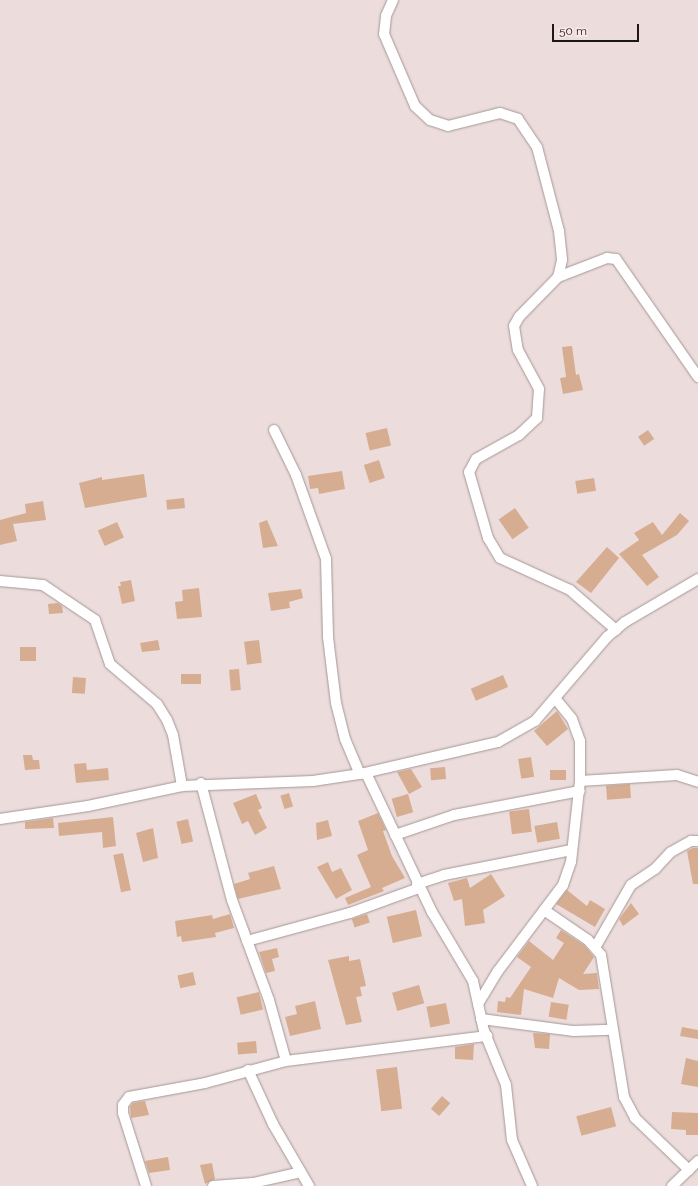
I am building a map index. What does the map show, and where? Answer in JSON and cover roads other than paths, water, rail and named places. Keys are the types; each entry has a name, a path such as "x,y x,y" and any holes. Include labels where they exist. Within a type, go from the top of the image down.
{"street":[{"path":"393,0 386,16 384,34 415,106 423,115 448,126 500,113 518,119 537,147 558,231 562,260 558,277"},
{"path":"616,630 570,590 500,558 488,538 469,472 476,459 519,434 536,418 539,389 518,350 514,326 519,317 558,277 607,258 616,259 698,377"},
{"path":"274,430 299,482 326,559 328,637 335,695 346,739 395,835 418,886 470,974 481,1019 506,1086 514,1147 532,1186"},
{"path":"0,819 88,806 201,783 271,783 363,773 498,742 535,721 616,630 698,579"},
{"path":"0,581 43,586 95,620 110,664 157,704 166,720 173,735 182,786"},
{"path":"478,1004 563,885 572,850 580,786 577,729 556,698"},
{"path":"395,835 454,815 580,786 677,775 698,782"},
{"path":"201,783 232,900 269,1000 286,1061"},
{"path":"596,946 631,885 655,869 671,852 690,841 698,841"},
{"path":"247,941 350,913 444,875 572,850"},
{"path":"544,910 596,946 603,966 611,1030 624,1097 635,1118 689,1170"},
{"path":"481,1019 574,1031 611,1030"},
{"path":"146,1186 126,1129 123,1113 126,1099 286,1061 487,1036"},
{"path":"248,1070 273,1124 309,1186"},
{"path":"672,1186 698,1160"},
{"path":"213,1186 253,1183 301,1172"}]}
